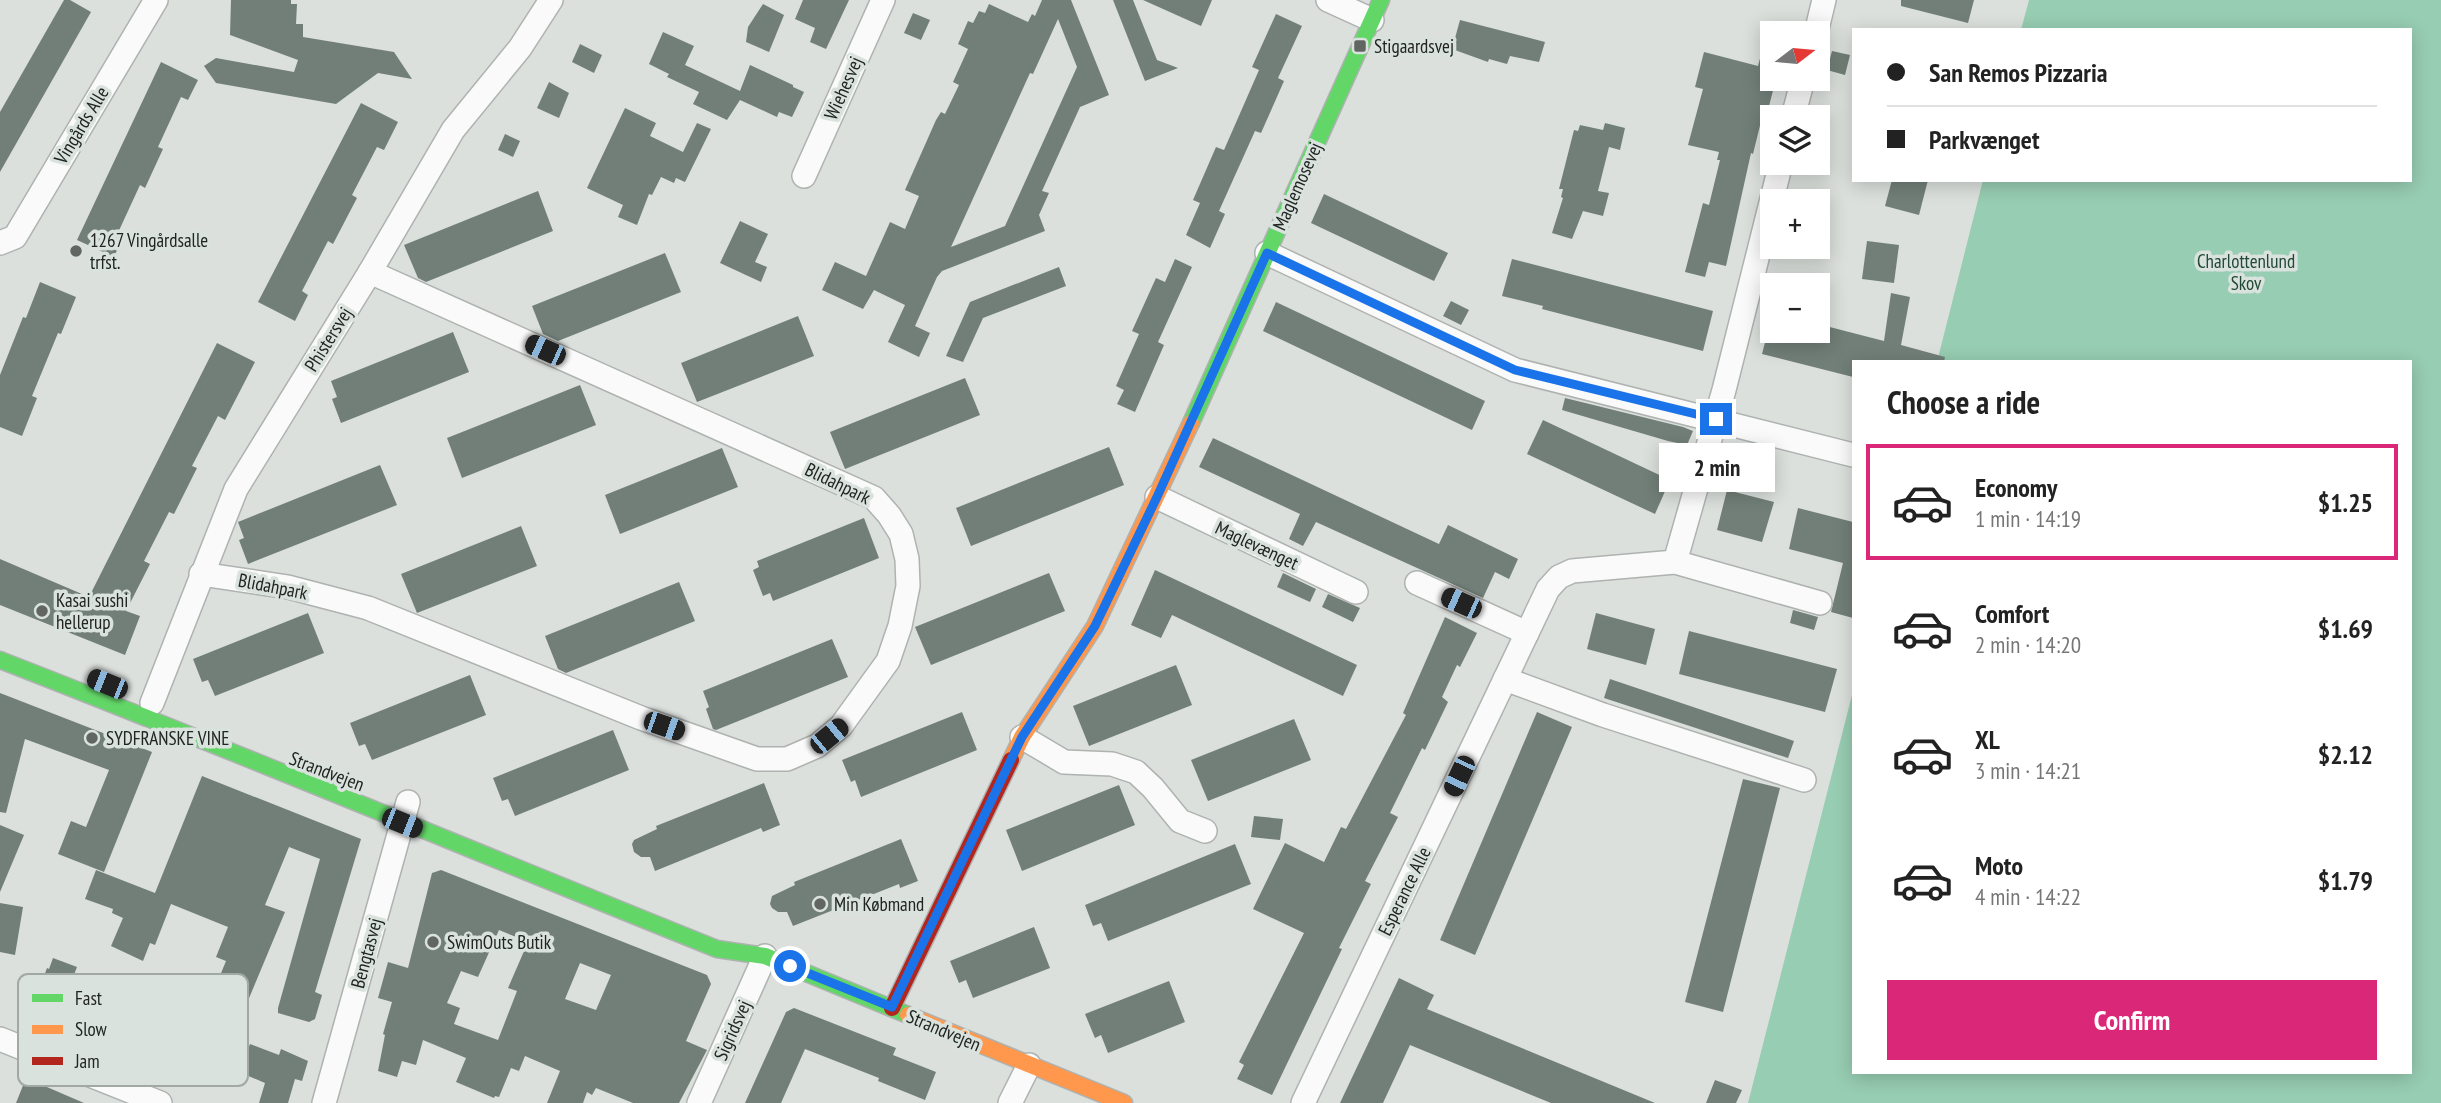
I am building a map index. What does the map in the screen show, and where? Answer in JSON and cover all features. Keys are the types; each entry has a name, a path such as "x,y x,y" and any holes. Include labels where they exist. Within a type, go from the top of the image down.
{"main road":[{"name":"Maglemosevej","path":"892,1007 1022,737 1095,626 1157,497 1376,10"},
{"name":"Strandvejen","path":"0,660 203,739 406,807 717,949 765,956 1124,1103"},
{"path":"118,689 203,723"},
{"name":"Strandvejen","path":"734,935 765,956"}],"street":[{"name":"Vingårds Alle","path":"0,243 15,237 156,0"},
{"name":"Phistersvej","path":"152,703 236,489 370,272 453,130 520,48 551,0"},
{"name":"Wiehesvej","path":"804,176 883,0"},
{"path":"1328,0 1376,10"},
{"path":"1819,21 1824,0"},
{"path":"1675,562 1716,419 1778,175"},
{"path":"1267,253 1515,370 1852,455"},
{"name":"Blidahpark","path":"201,574 288,587 368,608 641,718 757,759 787,759 817,746 841,726 888,661 903,616 908,586 907,559 901,534 874,498 370,272"},
{"name":"Maglevænget","path":"1157,497 1356,592"},
{"name":"Esperance Alle","path":"1303,1103 1548,589 1559,577 1572,571 1675,562 1820,603"},
{"path":"1417,583 1527,633"},
{"path":"1505,679 1603,715 1804,780"},
{"path":"1022,737 1064,762 1112,764 1136,772 1180,821 1205,831"},
{"name":"Bengtasvej","path":"324,1103 406,807"},
{"name":"Sigridsvej","path":"699,1103 765,956"},
{"path":"0,1039 18,1046"},
{"path":"1010,1103 1029,1065"},
{"path":"118,1086 160,1103"}],"green space":[{"name":"Charlottenlund Skov","path":"2029,0 2441,0 2441,1103 1748,1103 1852,695 1852,1074 2412,1074 2412,360 1938,360 1982,182 2412,182 2412,28 2022,28"}],"building":[{"path":"64,0 70,0 91,12 0,172 0,112"},
{"path":"231,0 291,0 291,4 297,4 296,24 303,24 303,37 394,52 412,79 378,73 336,104 216,83 204,66 216,58 294,72 298,60 230,35"},
{"path":"803,0 849,0 826,49 810,42 815,28 795,19"},
{"path":"1042,0 1071,0 1109,95 1080,107 1042,191 1049,193 1039,215 1045,231 942,271 937,277 915,326 930,333 919,357 888,342 905,305 874,290 863,309 822,290 835,262 866,276 890,222 905,229 919,196 905,190 936,120 941,112 945,114 959,85 953,82 968,49 958,44 968,21 973,23 979,11 985,13 989,4 1028,22 1032,14 1035,16","holes":["1058,19 1077,67 1005,226 951,247 1030,73 1033,74"]},
{"path":"1113,0 1133,0 1157,60 1178,68 1145,81"},
{"path":"1143,0 1212,0 1201,26"},
{"path":"1901,0 1974,0 1968,23 1901,6"},
{"path":"763,4 784,15 769,52 746,42 748,27"},
{"path":"913,13 930,20 921,40 904,33"},
{"path":"1276,14 1302,26 1278,78 1284,81 1261,133 1255,131 1219,211 1225,214 1210,248 1186,235 1200,203 1193,200 1216,147 1224,150 1259,70 1252,67"},
{"path":"1460,20 1545,42 1539,62 1510,56 1507,64 1489,59 1488,62 1452,49"},
{"path":"663,32 694,46 685,65 740,91 750,65 804,92 792,117 779,112 777,117 740,100 727,120 693,104 699,92 667,77 669,74 649,64"},
{"path":"580,44 602,55 594,73 572,62"},
{"path":"1832,51 1850,55 1845,75 1830,71"},
{"path":"1704,52 1758,66 1760,58 1760,91 1773,91 1769,105 1760,105 1760,125 1753,154 1751,153 1726,266 1709,262 1705,277 1685,272 1703,203 1709,205 1720,160 1717,160 1719,152 1688,145 1703,89 1695,87"},
{"path":"161,62 198,80 188,100 181,97 158,147 163,149 145,188 140,185 116,237 122,239 114,257 77,240"},
{"path":"549,82 569,93 559,118 537,108"},
{"path":"361,103 398,122 384,150 377,147 352,195 357,198 333,244 328,241 302,291 308,295 295,321 258,302"},
{"path":"625,108 656,123 650,136 683,152 697,123 711,129 685,182 676,178 674,183 661,177 652,195 649,194 637,225 618,217 623,205 587,188"},
{"path":"1605,123 1625,128 1620,150 1609,147 1598,191 1609,193 1603,216 1583,211 1572,239 1552,233 1563,198 1563,189 1559,189 1574,130 1578,131 1580,125 1603,130"},
{"path":"505,134 520,141 513,157 498,150"},
{"path":"1891,182 1927,182 1919,215 1885,206"},
{"path":"538,191 553,231 426,282 418,278 404,245"},
{"path":"1324,194 1448,253 1434,281 1311,223"},
{"path":"740,221 768,234 755,262 767,267 761,282 720,263"},
{"path":"1867,241 1899,245 1894,283 1862,279"},
{"path":"665,253 681,292 558,341 543,334 532,306"},
{"path":"1175,259 1192,267 1158,342 1164,345 1135,412 1117,404 1124,390 1116,386 1139,334 1132,331 1156,278 1165,282"},
{"path":"1512,259 1713,311 1703,351 1502,296"},
{"path":"1059,267 1066,286 983,318 963,362 946,356 970,302"},
{"path":"40,282 76,297 32,396 37,398 22,436 0,427 0,375"},
{"path":"1891,293 1910,297 1901,345 1945,357 1944,360 1852,360 1852,377 1762,354 1765,343 1830,343 1830,327 1884,341"},
{"path":"1451,301 1469,310 1461,325 1443,316"},
{"path":"1276,302 1485,401 1472,430 1263,331"},
{"path":"798,316 814,356 697,402 681,363"},
{"path":"453,332 469,372 341,423 332,399 337,397 331,381"},
{"path":"217,343 255,362 225,420 218,416 192,466 197,468 174,514 169,512 144,561 150,564 126,611 140,616 125,655 0,605 0,559 89,597"},
{"path":"965,378 980,415 845,469 830,432"},
{"path":"580,385 596,425 462,478 447,438"},
{"path":"1565,398 1693,431 1687,445 1668,441 1562,410"},
{"path":"1543,420 1670,480 1655,514 1527,454"},
{"path":"1213,438 1439,544 1448,525 1518,559 1509,579 1495,572 1483,598 1316,522 1303,546 1289,539 1300,514 1199,467"},
{"path":"1109,447 1124,485 971,546 956,508"},
{"path":"722,448 738,487 620,534 605,495"},
{"path":"380,465 397,505 248,564 239,540 244,538 238,522"},
{"path":"1727,490 1774,502 1762,542 1717,530"},
{"path":"1798,508 1852,522 1852,618 1831,612 1843,563 1789,549"},
{"path":"864,518 879,558 773,601 770,593 763,596 753,570 759,567 757,561"},
{"path":"521,526 537,566 417,613 401,574"},
{"path":"1155,570 1357,665 1343,696 1172,615 1161,638 1131,625"},
{"path":"1049,573 1065,611 931,665 915,627"},
{"path":"1283,573 1316,589 1310,602 1277,587"},
{"path":"679,582 695,621 566,673 558,669 545,636"},
{"path":"1328,594 1360,608 1353,622 1322,607"},
{"path":"1793,610 1818,617 1814,630 1790,623"},
{"path":"308,613 324,653 215,696 208,680 202,682 193,659"},
{"path":"1596,613 1655,629 1646,665 1587,649"},
{"path":"1445,617 1477,633 1460,667 1457,665 1442,697 1448,702 1425,750 1422,748 1390,813 1398,817 1365,881 1371,884 1272,1095 1237,1079 1244,1065 1239,1062 1304,933 1253,909 1285,843 1324,862 1341,827 1346,829 1406,715 1403,713"},
{"path":"1689,631 1837,669 1825,712 1679,674"},
{"path":"832,639 848,677 713,729 703,691"},
{"path":"1176,665 1192,705 1089,746 1073,706"},
{"path":"470,675 486,715 372,760 365,744 359,746 350,723"},
{"path":"1610,679 1794,741 1788,758 1604,698"},
{"path":"0,693 152,752 104,872 58,854 71,821 86,827 109,770 25,739 6,813 0,812"},
{"path":"962,712 977,750 861,797 855,780 851,782 842,760"},
{"path":"1537,712 1572,727 1475,955 1440,940"},
{"path":"1294,719 1311,760 1208,801 1191,760"},
{"path":"613,730 629,770 515,816 508,799 502,801 493,778"},
{"path":"202,776 361,839 315,992 322,995 315,1019 309,1022 278,1013 278,1008 320,859 289,847 265,905 285,912 248,1001 248,974 221,974 226,961 216,957 228,927 171,904 155,945 150,943 143,961 111,946 123,918 112,913 113,909 85,899 96,870 155,893"},
{"path":"1743,779 1780,788 1723,1012 1685,1002"},
{"path":"764,783 780,825 763,832 761,828 655,871 650,857 641,857 634,852 634,840 657,829 656,826"},
{"path":"1119,785 1135,825 1022,871 1006,830"},
{"path":"1254,816 1283,819 1280,840 1251,837"},
{"path":"0,825 24,835 0,892"},
{"path":"901,839 918,881 900,888 899,884 793,926 787,912 778,912 772,908 772,896 795,885 794,882"},
{"path":"1235,844 1251,884 1108,941 1101,923 1093,926 1085,905"},
{"path":"441,870 707,975 711,984 686,1041 707,1050 679,1103 633,1103 596,1088 592,1095 587,1092 583,1103 547,1103 560,1071 525,1056 519,1071 511,1068 499,1097 494,1098 456,1082 466,1058 423,1040 416,1065 402,1061 397,1077 378,1071 385,1035 383,1034 392,1002 378,998 388,962 408,968 432,873","holes":["499,930 528,942 508,988 517,991 498,1040 454,1024 460,1008 447,1003 461,971 478,977","580,963 611,975 596,1010 565,999"]},
{"path":"0,903 23,907 15,955 0,952"},
{"path":"1034,927 1050,968 973,998 966,980 959,983 950,961"},
{"path":"53,958 77,967 74,974 45,974 47,968 49,969"},
{"path":"1399,978 1434,995 1427,1009 1655,1103 1551,1103 1410,1045 1383,1103 1340,1103"},
{"path":"1169,981 1185,1022 1108,1053 1101,1035 1095,1038 1085,1014"},
{"path":"794,1008 896,1048 893,1055 936,1072 925,1100 878,1081 879,1078 805,1049 781,1103 745,1103 786,1012"},
{"path":"250,1044 279,1055 281,1049 308,1061 302,1081 295,1079 288,1103 259,1103 265,1083 248,1076"},
{"path":"1715,1080 1742,1090 1736,1103 1706,1103"},
{"path":"23,1086 45,1086 84,1103 16,1103"}],"traffic: fast":[{"path":"1191,423 1381,0"},
{"path":"0,660 717,949 765,956 908,1015"}],"traffic: slow":[{"path":"1011,760 1022,737 1095,626 1191,423"},
{"path":"908,1015 1124,1103"}],"traffic: jam":[{"path":"892,1008 1011,760"}],"place":[{"name":"Stigaardsvej","path":"1360,46"},
{"name":"1267 Vingårdsalle trfst.","path":"76,251"},
{"name":"Kasai sushi hellerup","path":"42,611"},
{"name":"SYDFRANSKE VINE","path":"92,738"},
{"name":"Min Købmand","path":"820,904"},
{"name":"SwimOuts Butik","path":"433,942"}],"route":[{"path":"790,966 892,1007 1022,737 1095,626 1157,497 1267,253 1515,370 1716,419"}]}
